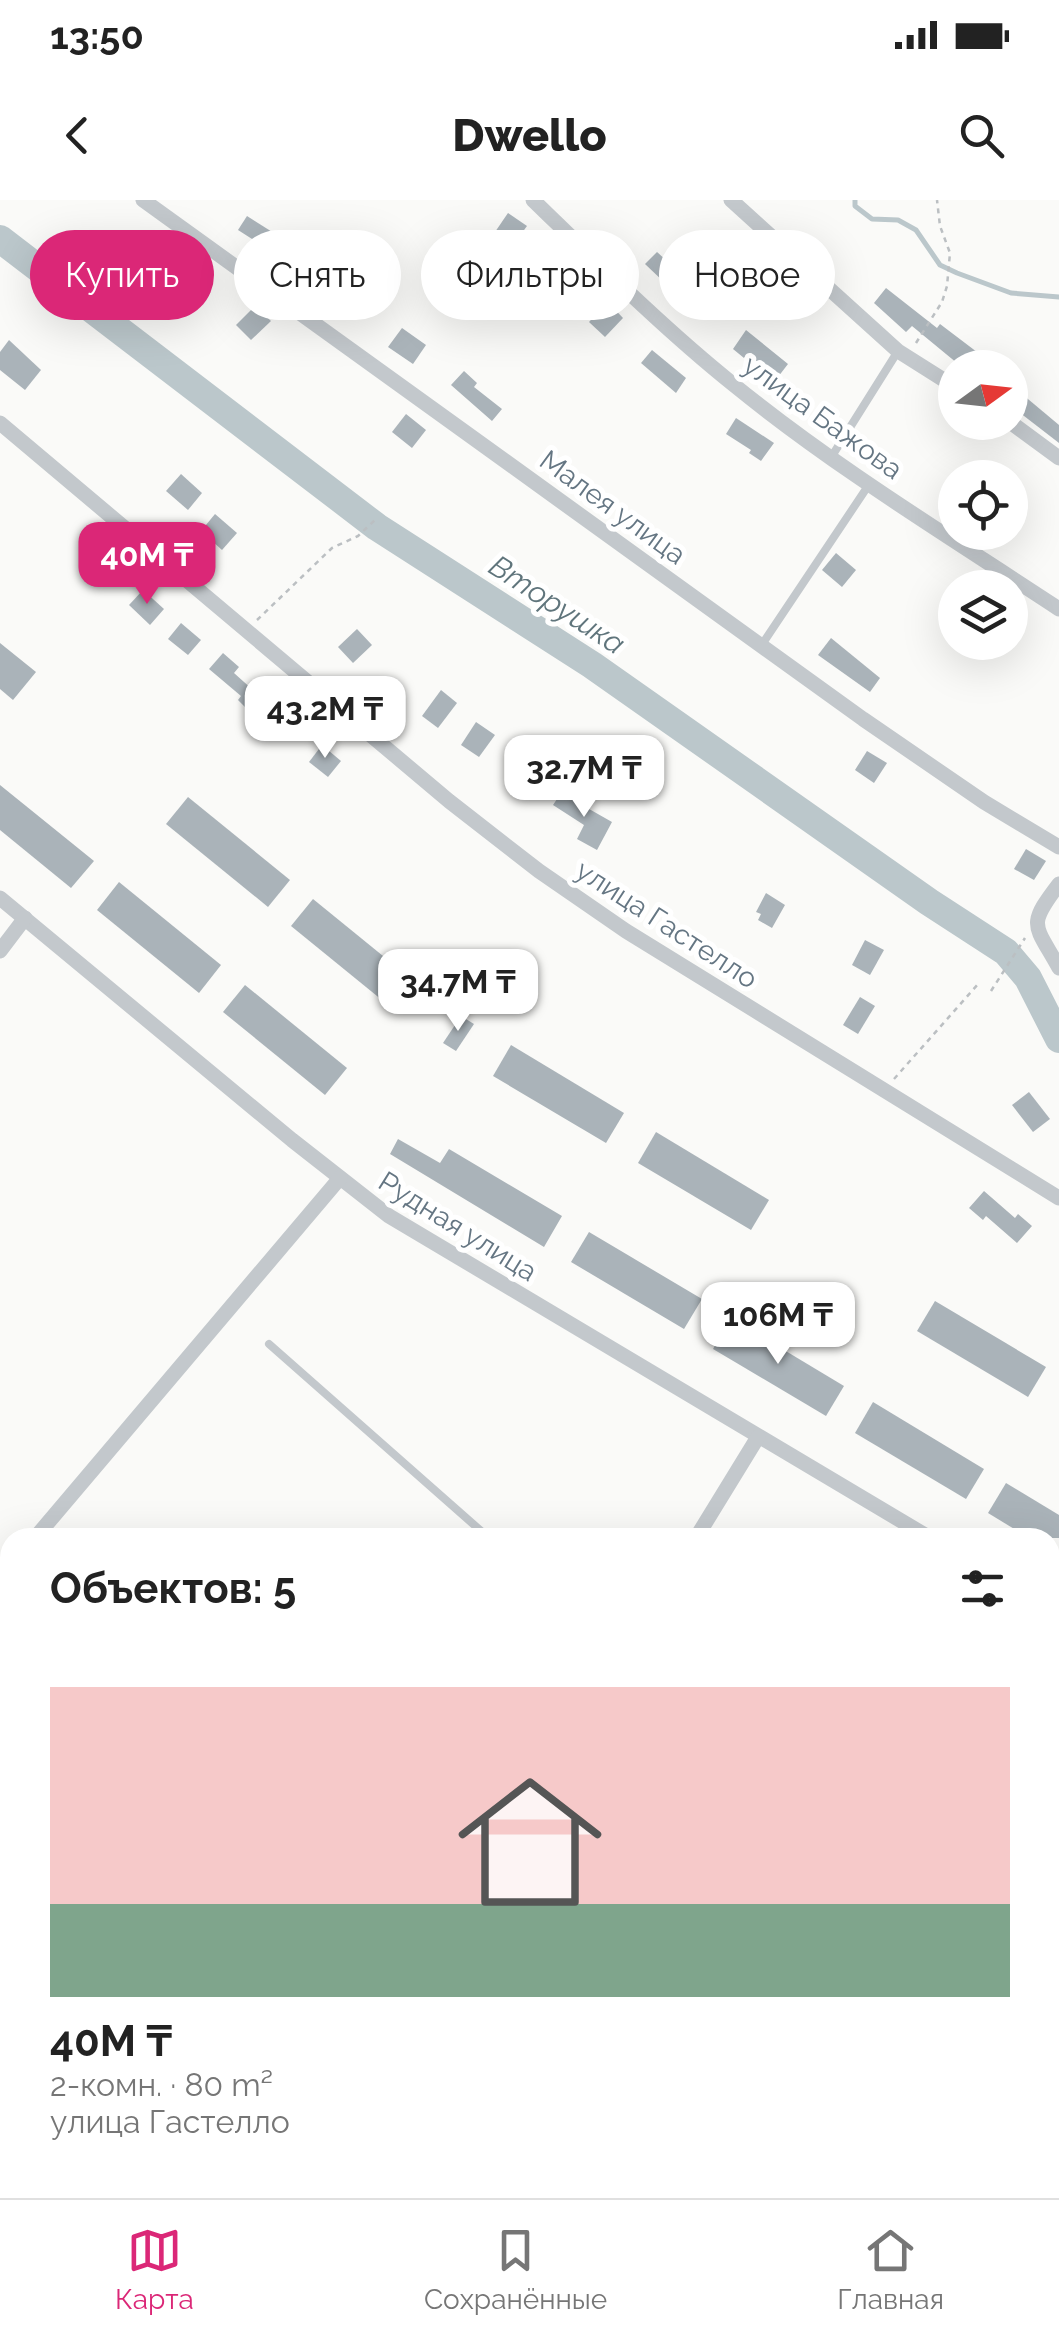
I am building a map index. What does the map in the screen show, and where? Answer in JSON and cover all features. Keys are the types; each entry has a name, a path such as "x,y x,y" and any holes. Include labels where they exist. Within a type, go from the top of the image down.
{"street":[{"name":"Малея улица","path":"142,200 761,646 984,802 1059,847"},
{"name":"улица Бажова","path":"533,200 734,386 870,483 1059,609"},
{"path":"731,200 903,354 938,376"},
{"name":"улица Гастелло","path":"0,423 449,801 539,871 626,931 1059,1198"},
{"path":"1028,435 1059,458"},
{"path":"1059,884 1039,910 1036,925 1059,968"},
{"name":"Рудная улица","path":"0,898 389,1216 913,1528"},
{"path":"0,951 25,918"},
{"path":"43,1528 340,1178"},
{"path":"702,1528 758,1437"}],"lane":[{"path":"832,456 903,354"},
{"path":"761,646 870,483"},
{"path":"270,1344 478,1528"}],"path":[{"path":"903,354 942,302 947,286 950,253 940,226 938,200"},
{"path":"246,630 332,548 358,536 377,518"},
{"path":"991,992 1018,948"},
{"path":"884,1090 980,984"}],"building":[{"path":"508,213 527,226 524,230 496,230"},
{"path":"247,216 269,230 238,230"},
{"path":"659,254 659,277 645,264"},
{"path":"886,288 937,328 940,324 974,350 941,350 912,326 906,332 874,303"},
{"path":"241,320 271,321 251,340 236,325"},
{"path":"591,320 621,320 605,337"},
{"path":"402,328 426,345 413,364 388,347"},
{"path":"746,330 788,364 778,377 747,354 744,358 733,349"},
{"path":"9,340 41,370 25,390 0,370 0,352"},
{"path":"652,350 686,378 676,393 641,363"},
{"path":"464,371 477,383 474,387 502,409 492,421 451,385"},
{"path":"1028,399 1059,425 1059,443 1028,419"},
{"path":"406,414 426,430 412,448 392,432"},
{"path":"736,418 774,443 761,461 726,434"},
{"path":"181,474 202,493 188,510 166,491"},
{"path":"215,514 237,533 222,550 201,531"},
{"path":"836,553 856,570 842,587 822,570"},
{"path":"143,590 164,609 150,625 129,605"},
{"path":"181,623 201,640 188,655 168,639"},
{"path":"357,629 372,645 353,663 338,647"},
{"path":"831,638 880,678 870,692 818,655"},
{"path":"0,643 36,672 13,700 0,689"},
{"path":"223,653 239,667 234,673 262,698 250,712 238,700 241,696 209,669"},
{"path":"441,690 457,703 438,728 422,716"},
{"path":"476,722 495,735 479,757 461,745"},
{"path":"322,745 341,761 328,777 309,762"},
{"path":"867,751 887,763 874,783 855,770"},
{"path":"0,785 94,861 71,888 0,830"},
{"path":"563,790 612,822 597,850 577,839 584,825 553,805"},
{"path":"188,797 290,880 268,907 166,824"},
{"path":"1026,849 1046,861 1034,880 1014,869"},
{"path":"119,882 221,965 199,993 97,910"},
{"path":"766,893 785,905 772,928 758,920 761,914 756,912"},
{"path":"313,899 415,982 393,1009 291,926"},
{"path":"865,940 884,950 870,975 852,965"},
{"path":"245,985 347,1068 325,1095 223,1012"},
{"path":"860,997 875,1006 858,1034 843,1025"},
{"path":"461,1016 474,1024 456,1051 443,1043"},
{"path":"511,1045 624,1113 606,1143 493,1076"},
{"path":"1029,1092 1050,1119 1033,1132 1012,1105"},
{"path":"656,1132 769,1200 751,1230 638,1163"},
{"path":"398,1139 440,1163 449,1149 562,1216 544,1247 390,1154"},
{"path":"984,1191 1015,1218 1018,1214 1032,1226 1017,1243 986,1216 983,1220 969,1208"},
{"path":"589,1232 702,1299 684,1329 571,1262"},
{"path":"935,1301 1046,1367 1028,1397 917,1331"},
{"path":"731,1318 844,1386 826,1416 713,1349"},
{"path":"873,1402 984,1469 966,1499 855,1433"},
{"path":"1006,1483 1059,1515 1059,1528 1013,1528 988,1513"}],"waterway":[{"path":"855,200 855,206 872,219 898,220 916,230 940,265 1011,293 1059,297"},
{"name":"Вторушка","path":"0,239 377,527 592,665 1006,952 1028,978 1059,1039"}]}
